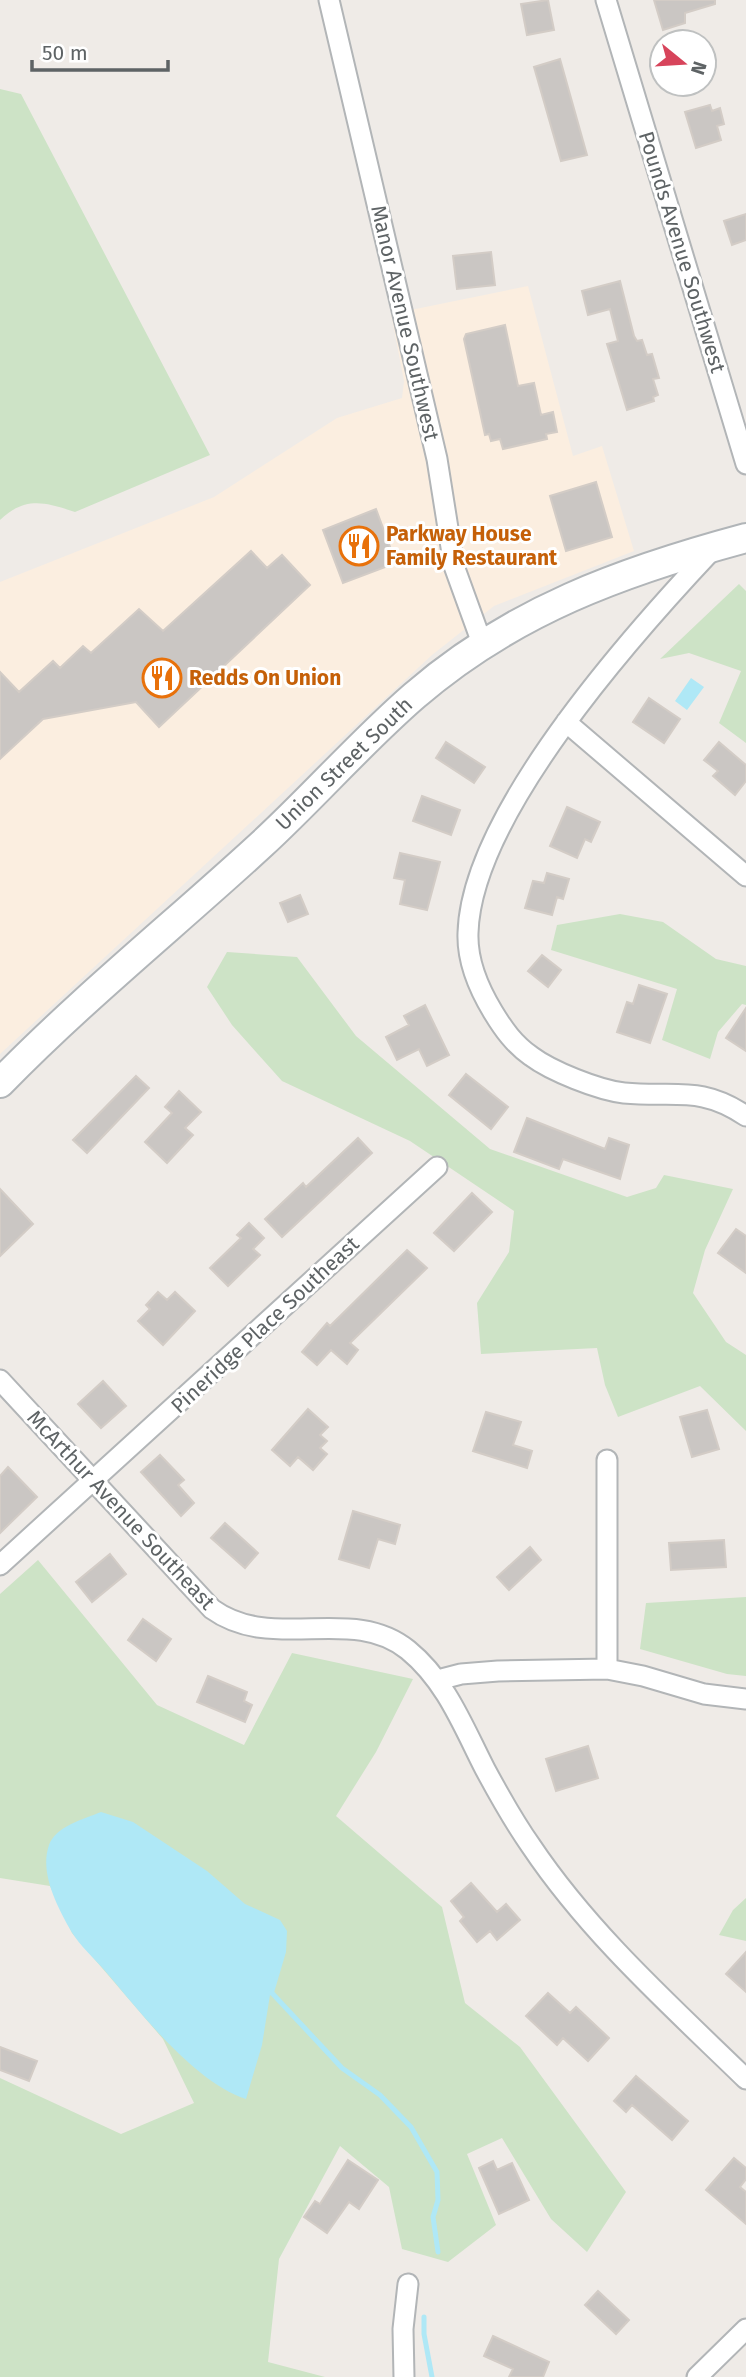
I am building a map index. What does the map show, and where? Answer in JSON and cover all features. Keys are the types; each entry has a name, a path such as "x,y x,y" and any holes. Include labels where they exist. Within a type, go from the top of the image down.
{"main road":[{"name":"Union Street South","path":"0,1083 61,1020 263,843 414,696 483,646 554,603 593,586 746,538"}],"street":[{"name":"Manor Avenue Southwest","path":"329,0 437,459 454,566 483,646"},
{"name":"Pounds Avenue Southwest","path":"606,0 746,464"},
{"path":"715,546 566,722 511,806 493,841 471,902 468,933 470,956 485,1000 513,1042 548,1067 622,1093 710,1096 746,1116"},
{"path":"566,722 746,876"},
{"name":"Pineridge Place Southeast","path":"0,1565 94,1483 437,1167"},
{"name":"McArthur Avenue Southeast","path":"0,1380 212,1609 230,1622 271,1630 361,1630 406,1648 438,1680 531,1847 601,1934 746,2079"},
{"path":"607,1460 607,1669"},
{"path":"438,1680 461,1674 498,1671 607,1669 643,1675 704,1694 746,1699"},
{"path":"404,2377 403,2329 408,2284"},
{"path":"697,2377 746,2329"}],"shaded area":[{"path":"528,286 573,456 602,446 634,551 494,606 432,655 0,1054 0,582 214,497 337,418 402,398 404,381 391,314"}],"green space":[{"path":"0,89 21,94 210,455 75,512 36,503 18,507 0,520"},
{"path":"739,584 746,591 746,743 719,723 741,671 689,653 660,659"},
{"path":"620,914 663,922 716,959 746,966 746,1005 742,1004 718,1032 710,1059 662,1040 677,989 551,950 557,925"},
{"path":"227,952 297,957 356,1036 490,1149 627,1197 656,1188 664,1175 733,1189 705,1250 693,1293 726,1342 746,1355 746,1431 700,1386 618,1417 605,1385 597,1348 481,1354 477,1303 509,1252 514,1211 410,1141 282,1081 232,1025 207,987"},
{"path":"38,1560 157,1705 244,1745 292,1653 413,1679 376,1752 336,1816 442,1907 465,2003 520,2047 626,2192 587,2252 551,2219 502,2138 467,2154 496,2225 448,2262 402,2249 389,2187 340,2146 279,2259 268,2362 325,2377 0,2377 0,2078 121,2134 194,2103 163,2039 72,1933 50,1886 0,1878 0,1594"},
{"path":"746,1597 746,1676 727,1674 640,1649 646,1603"},
{"path":"746,1898 746,1941 719,1935 733,1910"}],"water":[{"path":"691,678 704,687 687,710 675,701"},
{"path":"101,1812 133,1822 207,1871 245,1904 280,1920 287,1931 286,1952 273,1996 270,1995 262,2045 246,2099 207,2078 152,2026 79,1942 61,1912 51,1890 46,1867 49,1845 64,1828"}],"building":[{"path":"548,0 554,30 527,35 521,4"},
{"path":"654,0 715,0 715,4 685,13 685,23 662,28"},
{"path":"560,59 587,155 561,161 534,67"},
{"path":"710,105 712,111 720,108 724,124 717,126 721,140 696,148 685,112"},
{"path":"746,214 746,240 732,245 724,221"},
{"path":"491,252 495,285 457,289 453,256"},
{"path":"620,281 634,336 637,341 642,340 647,355 652,354 659,378 653,379 658,395 653,397 654,401 627,410 607,344 618,341 610,309 588,315 582,291"},
{"path":"505,325 518,386 534,383 541,415 553,412 557,432 546,434 547,439 503,449 500,439 491,441 489,434 485,435 464,339 466,334"},
{"path":"596,482 612,537 566,551 550,496"},
{"name":"Parkway House Family Restaurant","path":"376,509 396,563 343,583 323,530"},
{"path":"251,551 267,568 282,555 310,585 159,727 136,702 43,719 0,759 0,672 19,692 53,661 60,668 83,646 91,653 139,609 163,631"},
{"path":"649,698 680,719 664,743 633,722"},
{"path":"446,742 485,767 474,783 436,758"},
{"path":"719,742 746,765 746,781 735,795 713,776 718,771 704,760"},
{"path":"422,796 460,810 451,835 413,821"},
{"path":"567,807 600,822 591,842 585,839 577,858 550,846"},
{"path":"400,853 440,862 427,910 400,904 405,880 394,878"},
{"path":"547,873 569,879 563,899 557,897 552,915 525,908 533,881 544,883"},
{"path":"300,895 308,914 288,922 280,903"},
{"path":"542,955 561,970 548,987 528,971"},
{"path":"639,985 667,994 650,1043 617,1032 627,1002 633,1004"},
{"path":"425,1005 449,1055 427,1066 419,1049 397,1060 386,1037 409,1025 404,1016"},
{"path":"746,1008 746,1051 726,1038"},
{"path":"466,1074 508,1107 491,1129 449,1095"},
{"path":"136,1076 149,1088 87,1153 73,1140"},
{"path":"179,1091 201,1112 185,1128 193,1135 167,1163 145,1142 172,1113 165,1107"},
{"path":"527,1118 605,1149 609,1138 629,1145 620,1179 563,1159 559,1169 514,1152"},
{"path":"358,1138 372,1153 282,1237 265,1219 303,1183 306,1187"},
{"path":"0,1189 33,1224 0,1256"},
{"path":"472,1193 492,1212 454,1251 434,1233"},
{"path":"249,1223 264,1238 253,1249 260,1255 228,1286 210,1268 241,1238 237,1235"},
{"path":"736,1229 746,1236 746,1273 718,1253"},
{"path":"407,1250 427,1268 350,1343 358,1350 347,1364 331,1350 317,1365 302,1352 327,1323 330,1326"},
{"path":"158,1292 167,1300 175,1292 195,1311 163,1345 138,1321 150,1309 146,1305"},
{"path":"103,1381 126,1406 101,1428 78,1404"},
{"path":"308,1409 328,1427 320,1435 327,1441 320,1448 327,1454 313,1470 298,1457 290,1466 272,1450"},
{"path":"707,1410 719,1449 692,1457 680,1417"},
{"path":"486,1412 521,1422 513,1445 532,1451 527,1468 473,1451"},
{"path":"160,1455 184,1480 178,1485 194,1503 181,1516 141,1472"},
{"path":"8,1467 37,1497 0,1533 0,1476"},
{"path":"353,1511 400,1525 395,1544 378,1539 369,1568 339,1559"},
{"path":"225,1523 258,1553 245,1568 211,1538"},
{"path":"724,1540 726,1567 671,1570 669,1543"},
{"path":"530,1547 541,1560 509,1590 497,1577"},
{"path":"110,1554 126,1574 92,1602 76,1582"},
{"path":"143,1619 171,1639 156,1661 128,1640"},
{"path":"208,1676 247,1692 244,1701 252,1705 245,1722 197,1702"},
{"path":"588,1746 598,1778 556,1791 546,1759"},
{"path":"471,1883 497,1912 506,1904 520,1920 497,1940 490,1931 477,1942 460,1921 464,1917 451,1901"},
{"path":"746,1952 746,1992 726,1974"},
{"path":"548,1993 570,2013 576,2007 609,2038 588,2061 563,2038 557,2045 526,2016"},
{"path":"0,2047 37,2061 29,2081 0,2070"},
{"path":"636,2076 688,2121 672,2140 632,2105 626,2112 614,2101"},
{"path":"734,2158 746,2168 746,2179 740,2187 746,2192 746,2224 706,2190"},
{"path":"348,2160 378,2180 359,2209 349,2202 327,2233 304,2217 315,2201 320,2204"},
{"path":"493,2161 497,2170 512,2163 529,2200 499,2214 479,2168"},
{"path":"598,2291 629,2320 616,2334 585,2305"},
{"path":"493,2336 549,2362 543,2377 509,2377 513,2369 484,2356"}],"waterway":[{"path":"271,1992 342,2068 380,2095 411,2127 437,2172 438,2200 433,2217 438,2252"},
{"path":"424,2317 424,2334 432,2377"}],"place":[{"name":"Parkway House Family Restaurant","path":"359,546"},
{"name":"Redds On Union","path":"162,678"}]}
